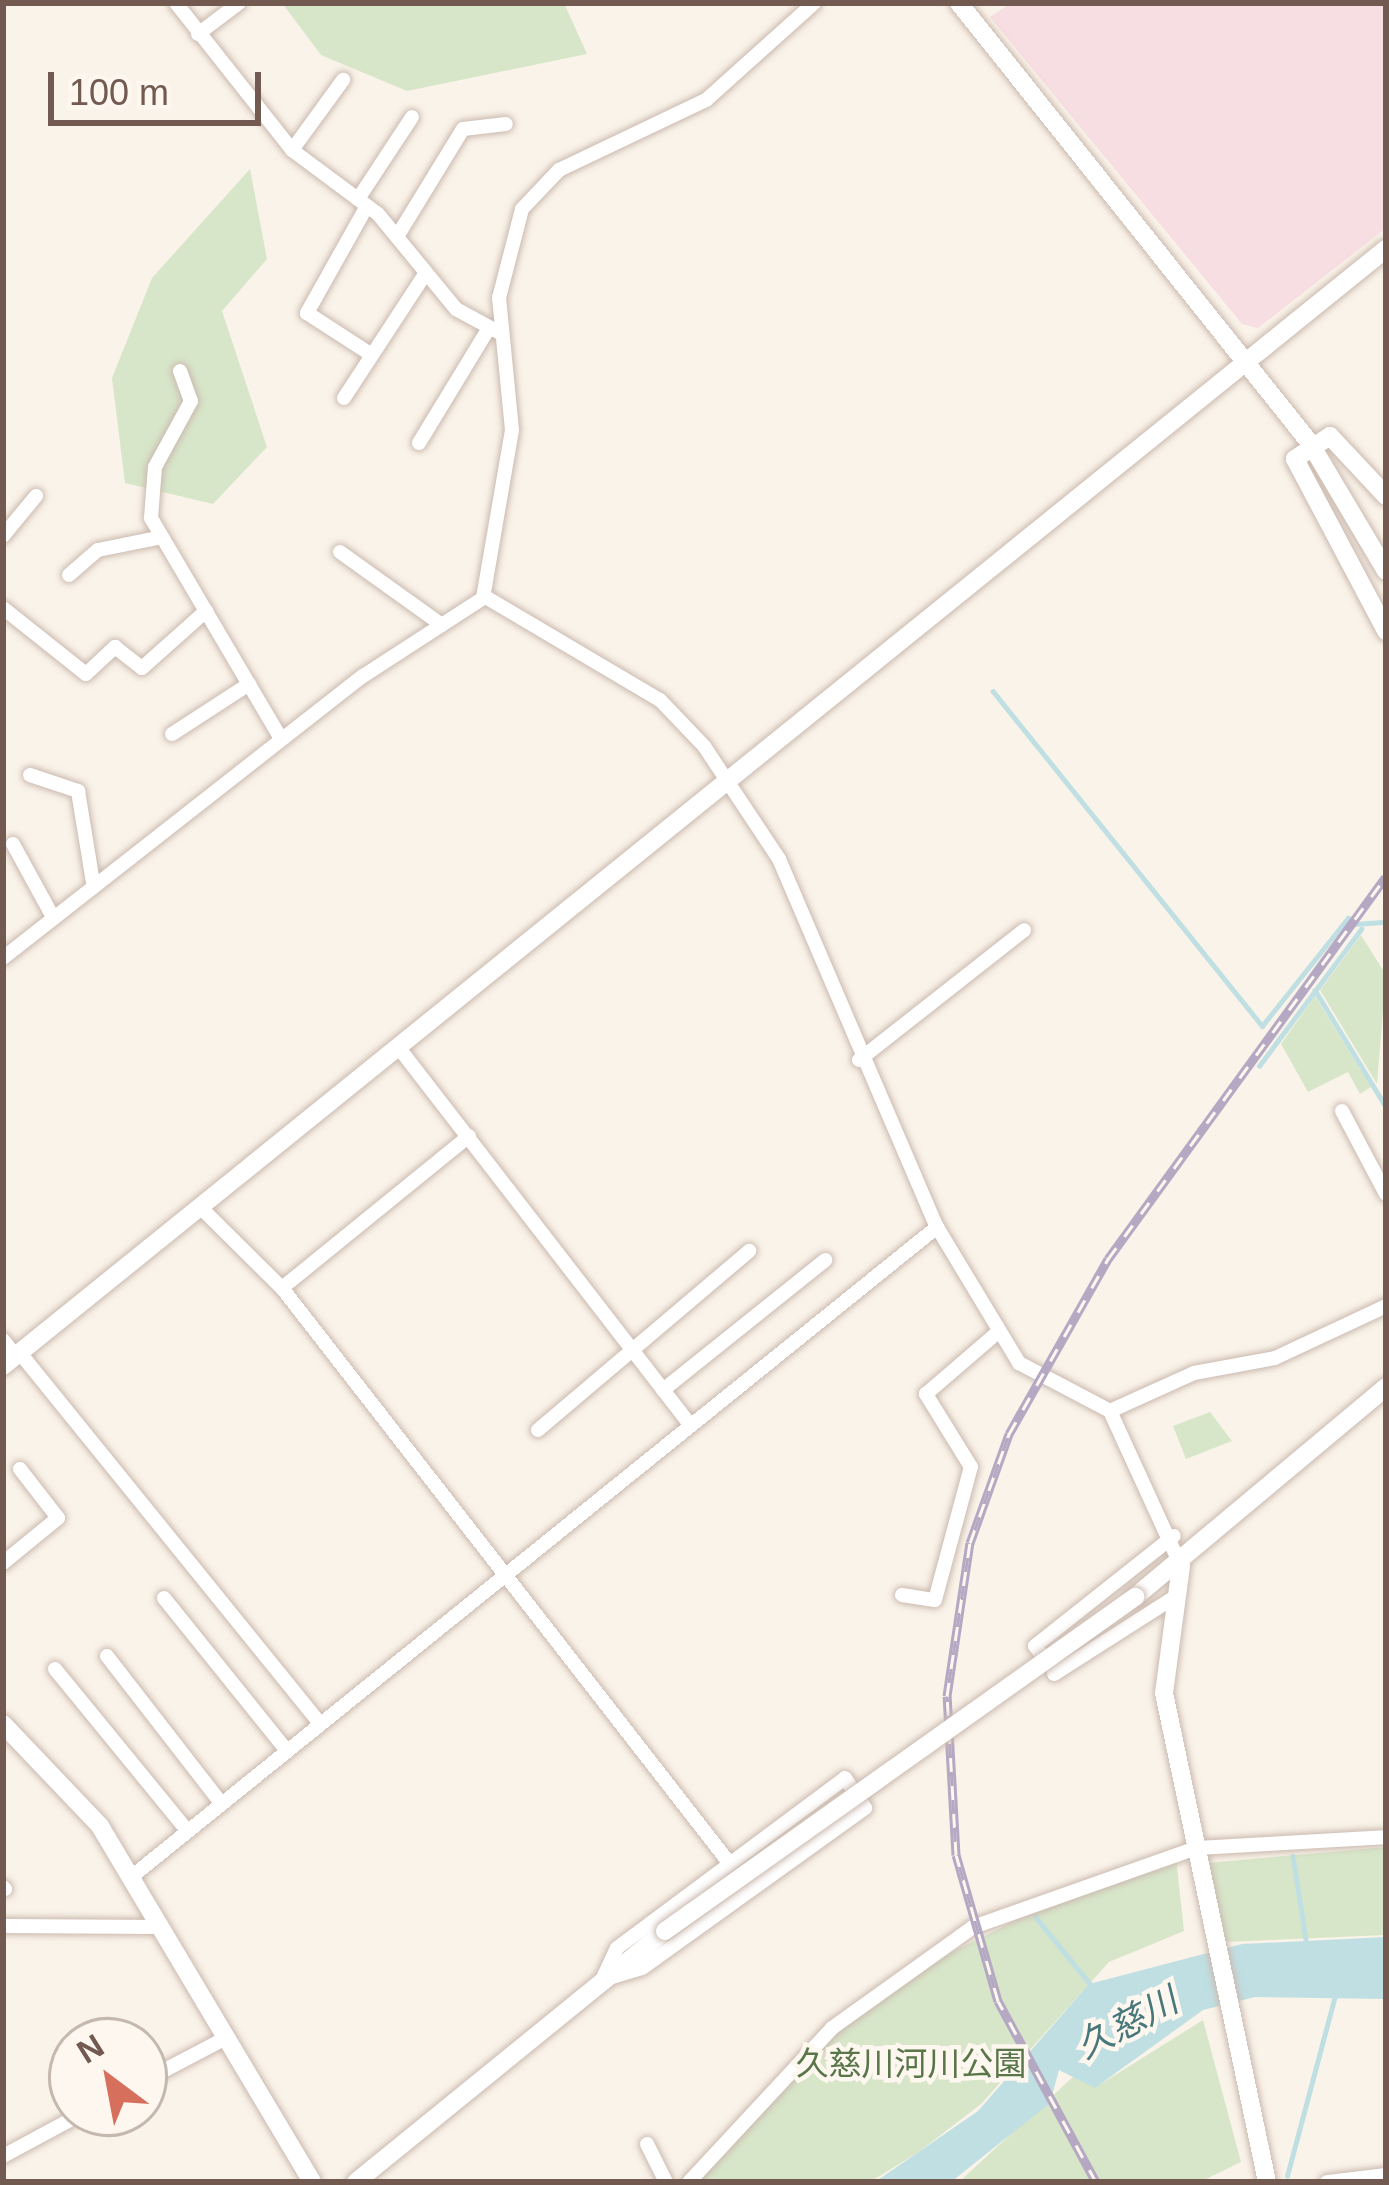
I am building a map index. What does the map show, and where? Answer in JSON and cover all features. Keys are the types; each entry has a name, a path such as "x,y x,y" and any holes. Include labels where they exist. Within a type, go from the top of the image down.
{"street":[{"path":"176,3 292,150 363,203 398,236 425,274 494,331"},
{"path":"198,34 239,3"},
{"path":"3,958 281,739 484,596 512,430 494,331 506,252 539,186 706,100 814,3"},
{"path":"959,3 1312,446 1386,571"},
{"path":"292,150 343,80"},
{"path":"371,355 308,314 412,117"},
{"path":"398,236 463,129 506,124"},
{"path":"320,1723 10,1354 399,1048 1386,250"},
{"path":"344,398 425,274"},
{"path":"419,443 494,331"},
{"path":"180,371 191,401 155,467 151,518 281,739"},
{"path":"1312,446 1345,442 1386,496"},
{"path":"1312,446 1295,477 1386,631"},
{"path":"3,536 36,496"},
{"path":"69,574 98,550 162,537"},
{"path":"340,552 442,625"},
{"path":"484,596 660,700 727,783 779,859 860,1060 937,1227 998,1331 1036,1380 1110,1411 1174,1536 1181,1566 1164,1693 1266,2179"},
{"path":"3,608 86,674 115,647 142,668 206,611"},
{"path":"172,734 249,684"},
{"path":"30,775 78,791 93,884"},
{"path":"13,844 53,916"},
{"path":"860,1060 1024,930"},
{"path":"399,1048 690,1425"},
{"path":"1342,1112 1386,1194"},
{"path":"282,1288 469,1136"},
{"path":"199,1206 282,1288 501,1579 727,1860"},
{"path":"130,1878 937,1227"},
{"path":"538,1430 748,1251"},
{"path":"663,1390 825,1260"},
{"path":"1110,1411 1194,1373 1274,1358 1386,1306"},
{"path":"902,1595 935,1600 971,1467 926,1394 998,1331"},
{"path":"356,2182 665,1931 1181,1566 1386,1387"},
{"path":"3,1563 58,1518 20,1468"},
{"path":"1174,1536 1035,1646 1055,1674 1175,1597"},
{"path":"164,1598 286,1750"},
{"path":"107,1656 221,1803"},
{"path":"55,1669 187,1830"},
{"path":"6,1732 74,1788 312,2182"},
{"path":"844,1778 866,1808 642,1968 602,1980 617,1948 727,1860 844,1778"},
{"path":"689,2182 832,2028 928,1953 1043,1896 1197,1857 1386,1837"},
{"path":"3,1926 159,1927"},
{"path":"168,2068 226,2038"},
{"path":"3,2156 48,2132"},
{"path":"647,2144 666,2182"},
{"path":"1327,2182 1386,2175"}],"shaded area":[{"path":"1011,3 1386,3 1386,228 1258,328 1242,324 990,17"}],"green space":[{"path":"282,3 564,3 587,54 407,91 321,55"},
{"path":"250,169 267,259 222,311 267,447 213,504 125,483 112,378 152,278"},
{"path":"1361,935 1386,975 1377,1084 1320,990"},
{"path":"1315,996 1371,1087 1360,1094 1348,1072 1308,1092 1281,1044"},
{"path":"1210,1412 1232,1441 1186,1459 1173,1426"},
{"path":"1386,1847 1386,1935 1223,1942 1207,1863"},
{"name":"久慈川河川公園","path":"1176,1858 1184,1931 1109,1962 981,2104 920,2151 870,2182 695,2182 860,2009 918,1969 1067,1895"},
{"name":"久慈川河川公園","path":"1203,2020 1241,2162 1200,2182 959,2182 1074,2076 1096,2087"}],"water":[{"name":"久慈川","path":"1386,1937 1386,1999 1255,1997 1203,2010 1095,2088 1059,2070 1050,2103 951,2182 875,2182 978,2111 1089,1984 1242,1944"}],"waterway":[{"path":"993,691 1262,1026 1348,918"},
{"path":"1354,924 1386,922"},
{"path":"1259,1066 1361,929"},
{"path":"1315,990 1386,1107"},
{"path":"1293,1856 1306,1939"},
{"path":"1035,1916 1091,1985"},
{"path":"1287,2176 1335,1996"}],"railway":[{"path":"1096,2182 998,2001 956,1855 947,1696 970,1543 1009,1434 1108,1259 1386,877"}]}
